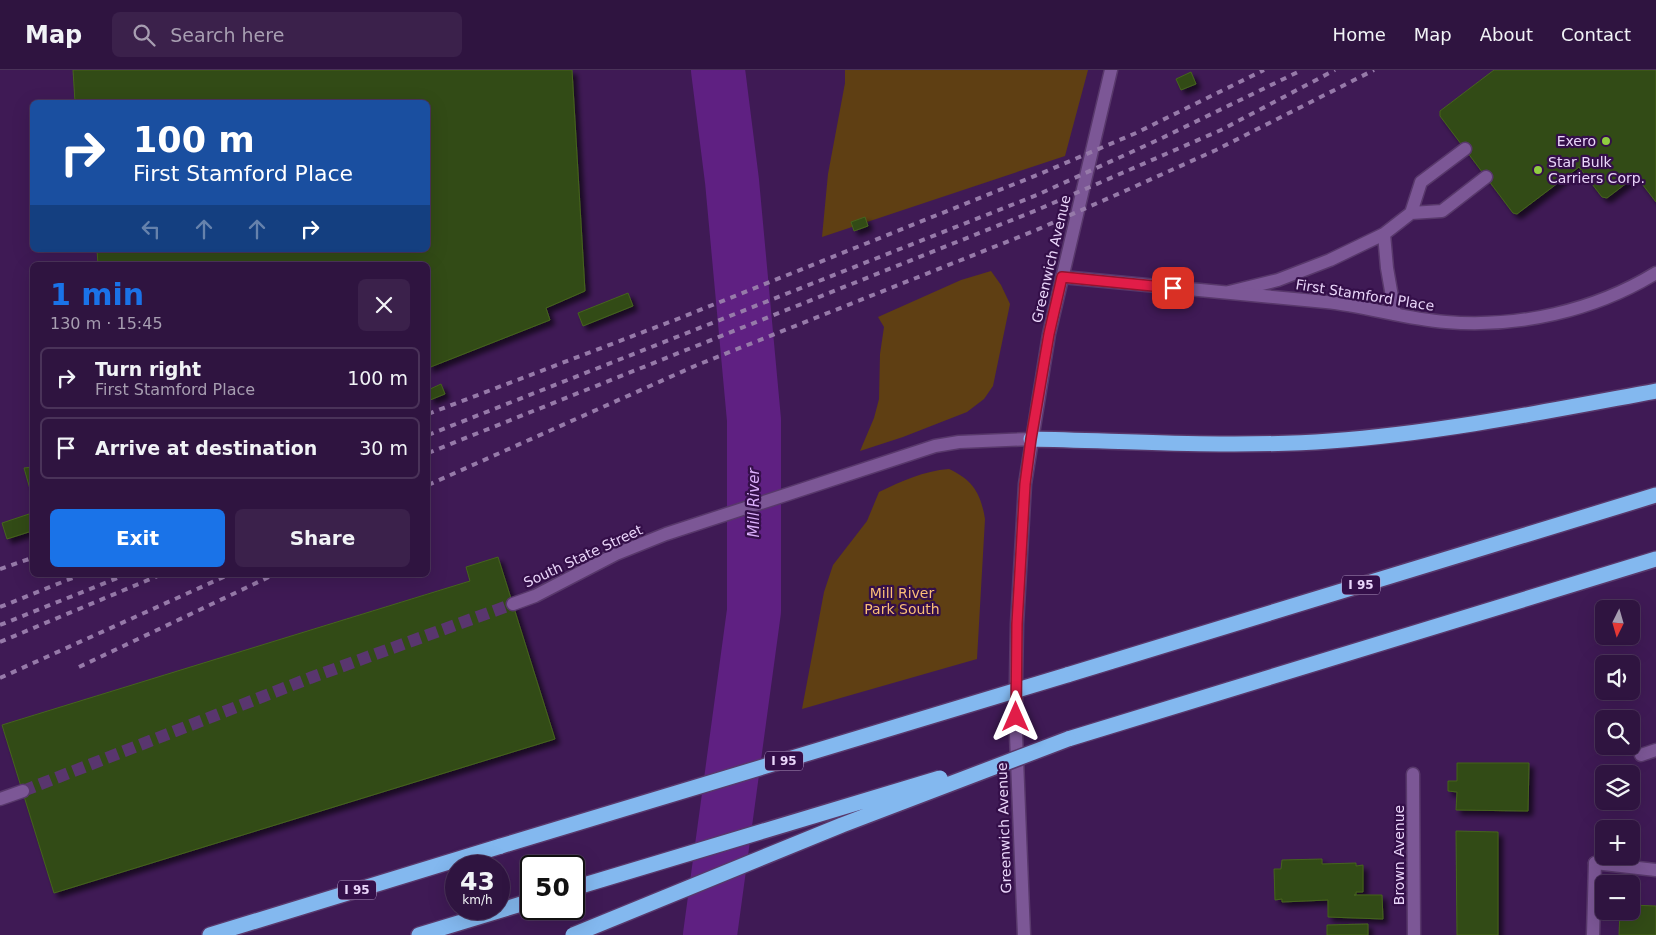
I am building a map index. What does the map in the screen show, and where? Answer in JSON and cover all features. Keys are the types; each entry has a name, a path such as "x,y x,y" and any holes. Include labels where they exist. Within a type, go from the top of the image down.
{"highway":[{"path":"1031,439 1249,444 1329,441 1390,436 1436,429 1527,415 1656,391"},
{"name":"I 95","path":"210,935 1656,494"},
{"path":"585,885 1656,559"},
{"path":"572,935 842,825 1068,739"},
{"path":"419,935 520,904"}],"main road":[{"name":"Greenwich Avenue","path":"1024,935 1016,735 1017,624 1025,484 1049,334 1111,70"},
{"path":"1411,213 1421,182 1465,150"},
{"path":"1226,292 1278,280 1330,260 1384,234 1411,213 1442,211 1486,177"},
{"path":"1384,234 1387,268 1395,314"},
{"name":"First Stamford Place","path":"1062,277 1336,303 1445,322 1469,323 1541,317 1572,309 1604,298 1656,273"},
{"name":"South State Street","path":"513,604 535,596 616,554 666,534 936,446 959,442 1031,439"},
{"path":"1641,755 1656,750"},
{"name":"Brown Avenue","path":"1413,774 1414,935"},
{"path":"0,799 22,791"},
{"path":"1593,935 1595,863 1656,870"}],"green space":[{"path":"845,70 1088,70 1065,156 822,237 828,174 845,83"},
{"path":"991,271 1001,285 1010,304 993,386 984,399 967,412 903,437 860,451 874,418 879,399 880,354 884,327 878,317 961,280"},
{"name":"Mill River Park South","path":"949,469 970,483 981,502 985,519 977,659 802,709 824,592 833,565 867,521 879,492 921,474"}],"building":[{"path":"73,70 572,70 585,291 546,308 550,320 430,367 430,262 98,262 97,252 430,252 430,100 75,100"},
{"path":"1494,70 1656,70 1656,202 1636,176 1607,198 1602,197 1579,167 1517,214 1513,213 1440,116 1440,111"},
{"path":"1191,72 1196,84 1181,90 1176,79"},
{"path":"865,217 868,226 854,231 851,222"},
{"path":"628,293 633,306 583,326 578,313"},
{"path":"441,384 445,394 430,400 430,389"},
{"path":"30,467 30,489 24,468"},
{"path":"30,514 30,532 7,539 2,523"},
{"path":"498,557 555,739 54,893 2,725 470,581 466,567"},
{"path":"1457,763 1529,763 1528,811 1456,810 1457,792 1448,791 1448,781 1457,781"},
{"path":"1456,831 1498,832 1498,935 1457,935"},
{"path":"1322,859 1322,864 1356,863 1356,866 1363,865 1363,892 1356,892 1356,895 1382,895 1383,919 1328,917 1328,900 1282,902 1282,899 1275,900 1274,869 1281,869 1282,860"},
{"path":"1640,905 1656,906 1656,935 1619,935 1620,920 1640,920"},
{"path":"1368,924 1368,935 1327,935 1327,925"}],"waterway":[{"name":"Mill River","path":"710,935 754,611 754,420 732,181 718,70"}],"tunnel":[{"path":"23,791 310,678 513,604"}],"railway":[{"path":"430,413 680,318 1042,173 1136,133 1264,70"},
{"path":"430,434 1037,195 1160,139 1302,70"},
{"path":"430,452 1037,210 1221,130 1335,70"},
{"path":"430,484 697,365 1034,231 1216,150 1374,70"},
{"path":"0,569 30,559"},
{"path":"0,607 75,577"},
{"path":"0,625 120,577"},
{"path":"0,642 155,577"},
{"path":"0,678 224,577"},
{"path":"79,667 269,577"}],"place":[{"name":"Exero","path":"1606,141"},
{"name":"Star Bulk Carriers Corp.","path":"1538,170"}],"route":[{"path":"1016,717 1017,624 1025,484 1049,334 1062,277 1173,288"}]}
